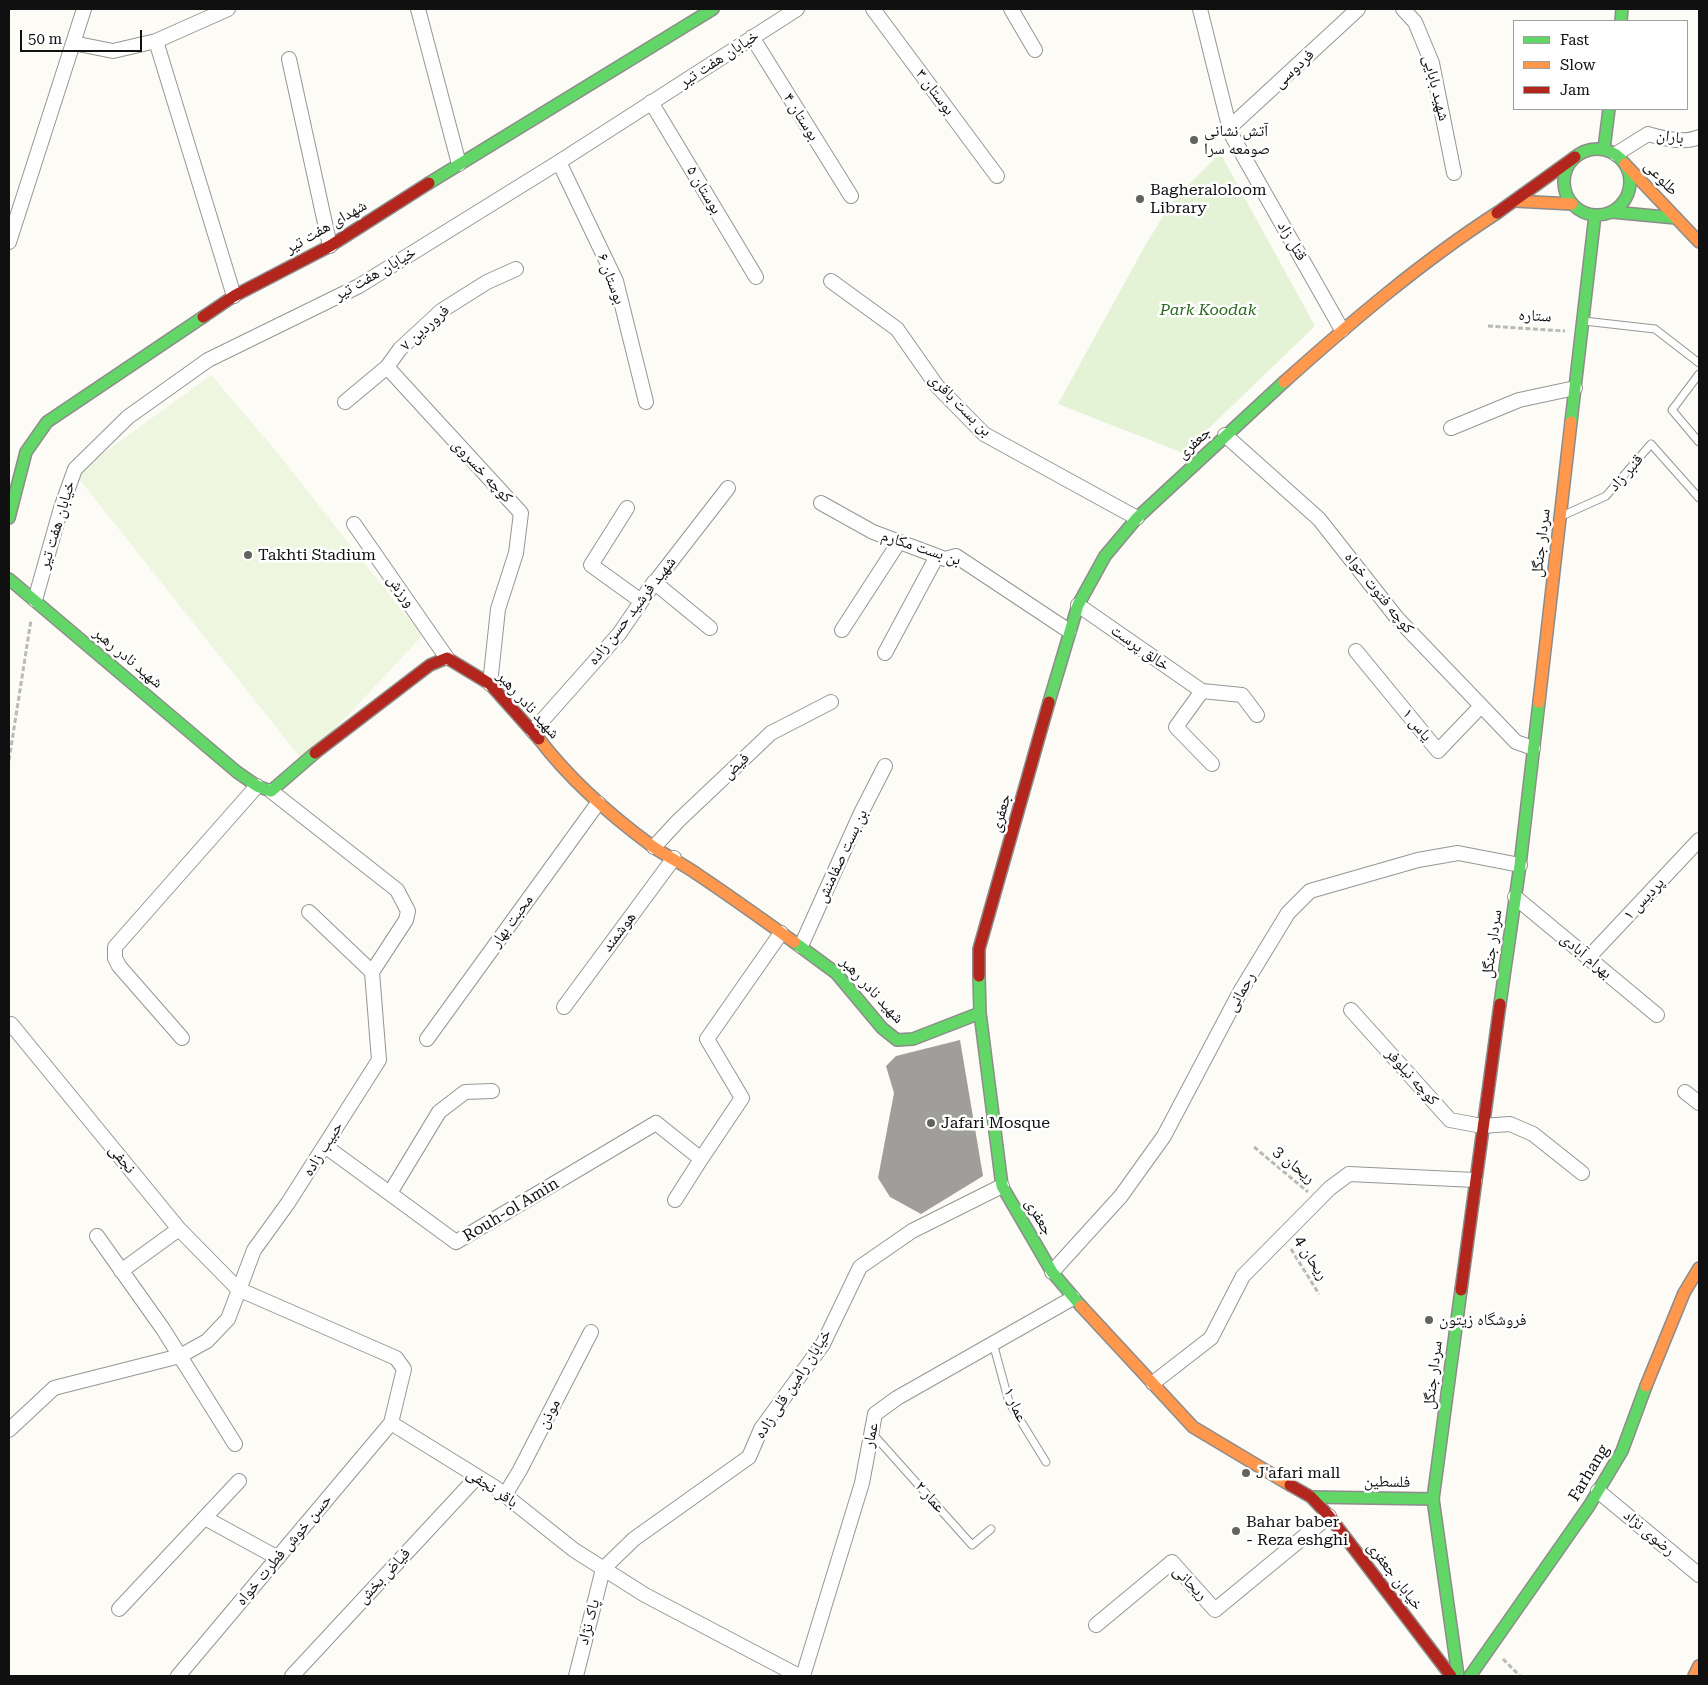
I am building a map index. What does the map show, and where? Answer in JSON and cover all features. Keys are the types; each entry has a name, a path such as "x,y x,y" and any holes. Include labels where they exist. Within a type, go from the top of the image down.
{"main road":[{"name":"شهدای هفت تیر","path":"9,518 26,452 47,422 234,296 330,246 459,164 713,9"},
{"path":"1609,110 1614,155"},
{"path":"1515,201 1575,157 1589,150 1614,155 1627,168 1630,184 1625,201 1612,212"},
{"name":"طلوعی","path":"1614,155 1699,242"},
{"path":"1575,157 1570,163 1564,179 1567,196 1578,210 1595,215"},
{"path":"1515,201 1572,204"},
{"name":"جعفری","path":"1311,1497 1193,1427 1073,1298 1052,1272 1002,1186 980,1013 979,949 1069,631 1078,604 1105,556 1137,518 1225,435 1342,330 1460,237 1515,201"},
{"name":"طلوعی","path":"1595,215 1612,212 1676,218"},
{"name":"سردار جنگل","path":"1458,1676 1434,1499 1482,1126 1520,865 1595,215"},
{"name":"شهید نادر رهبر","path":"9,579 237,772 257,786 271,791"},
{"path":"271,791 304,762 430,665 448,658"},
{"name":"شهید نادر رهبر","path":"448,658 490,684 533,731 558,764 598,803 654,848 674,858 801,946 836,973 882,1028 897,1040 913,1039 980,1013"},
{"name":"Farhang","path":"1470,1676 1598,1490 1622,1450 1659,1352 1684,1293 1699,1268"},
{"name":"فلسطین","path":"1311,1497 1434,1499"},
{"name":"خیابان جعفری","path":"1311,1497 1329,1516 1451,1676"},
{"path":"1694,1676 1699,1666"}],"street":[{"path":"9,242 84,9"},
{"path":"73,43 113,51 156,41 228,9"},
{"path":"418,9 459,164"},
{"name":"خیابان هفت تیر","path":"35,600 61,508 75,469 128,417 208,360 359,286 560,162 797,9"},
{"name":"بوستان ۳","path":"873,9 997,176"},
{"path":"1010,9 1035,50"},
{"name":"قتل زاد","path":"1200,9 1231,134 1342,330"},
{"name":"فردوسی","path":"1230,128 1358,9"},
{"name":"شهید بابایی","path":"1403,9 1415,22 1432,63 1454,174"},
{"name":"بوستان ۴","path":"752,37 851,196"},
{"path":"156,41 234,296"},
{"path":"289,59 330,246"},
{"name":"بوستان ۵","path":"652,102 756,277"},
{"name":"باران","path":"1614,155 1648,134 1669,139 1695,139 1699,137"},
{"name":"بوستان ۶","path":"560,162 616,281 646,402"},
{"name":"فروردین ۷","path":"345,402 387,367 400,349 441,310 487,282 516,269"},
{"name":"بن بست باقری","path":"831,281 897,329 937,386 984,434 1137,518"},
{"name":"کوچه خسروی","path":"387,367 521,513 516,553 498,609 490,684"},
{"path":"1451,428 1518,400 1575,388"},
{"name":"کوچه فتوت خواه","path":"1225,435 1320,519 1397,618 1516,742 1533,748"},
{"name":"شهید فرشید حسن زاده","path":"533,731 619,634 654,582 728,488"},
{"name":"بن بست مکارم","path":"821,503 873,532 945,559 956,556 1069,631"},
{"path":"627,508 591,565 641,601"},
{"name":"ورزش","path":"354,524 448,658"},
{"path":"842,630 899,542"},
{"path":"885,653 937,556"},
{"path":"654,582 710,628"},
{"name":"خالق پرست","path":"1078,604 1202,691"},
{"name":"یاس ۱","path":"1356,651 1438,751 1481,706"},
{"path":"1212,764 1176,727 1202,691 1242,695 1257,714"},
{"name":"فیض","path":"654,848 678,821 771,733 831,702"},
{"name":"بن بست صفامنش","path":"801,946 860,815 885,766"},
{"path":"182,1038 119,966 115,958 115,947 257,786"},
{"path":"271,791 397,890 408,911 406,920 372,972 309,912"},
{"name":"محبت بهار","path":"427,1039 598,803"},
{"name":"پردیس ۱","path":"1588,958 1699,840"},
{"name":"رحمانی","path":"1052,1272 1121,1196 1164,1136 1240,992 1288,913 1310,891 1418,860 1458,853 1520,865"},
{"name":"هوشمند","path":"564,1006 674,858"},
{"name":"بهرام آبادی","path":"1515,897 1657,1015"},
{"path":"675,1200 742,1098 707,1039 781,933"},
{"name":"حبیب زاده","path":"9,1430 54,1388 180,1356 207,1341 228,1319 254,1250 288,1203 379,1060 372,972"},
{"name":"کوچه نیلوفر","path":"1351,1010 1450,1120 1482,1126 1510,1124 1533,1134 1582,1173"},
{"name":"نجفی","path":"11,1024 179,1228 238,1289"},
{"path":"390,1193 438,1112 466,1092 492,1092"},
{"path":"1685,1092 1699,1103"},
{"name":"Rouh-ol Amin","path":"325,1146 456,1242 656,1123 701,1159"},
{"path":"1153,1383 1211,1338 1243,1276 1330,1188 1349,1174 1475,1180"},
{"name":"خیابان رامین قلی زاده","path":"603,1569 634,1539 749,1457 761,1429 798,1381 823,1344 860,1267 912,1231 1002,1186"},
{"path":"121,1271 179,1228"},
{"path":"97,1236 163,1329 235,1444"},
{"path":"238,1289 396,1358 404,1369 391,1423"},
{"name":"عمار","path":"801,1676 862,1484 875,1414 897,1398 1073,1298"},
{"name":"موذن","path":"505,1495 520,1470 591,1332"},
{"name":"باقر نجفی","path":"391,1423 505,1495 574,1550 644,1596 801,1676"},
{"name":"حسن خوش فطرت خواه","path":"178,1676 391,1423"},
{"name":"فیاض بخش","path":"292,1676 477,1477"},
{"path":"119,1609 239,1481"},
{"name":"رضوی نژاد","path":"1598,1490 1699,1575"},
{"name":"ریحانی","path":"1096,1625 1172,1562 1215,1610 1329,1516"},
{"path":"205,1518 278,1558"},
{"name":"پاک نژاد","path":"576,1676 603,1569"}],"lane":[{"path":"1582,326 1655,330 1699,363"},
{"path":"1699,374 1672,410 1699,442"},
{"name":"قنبر زاد","path":"1560,517 1606,496 1651,444 1699,498"},
{"name":"عمار ۱","path":"993,1343 1009,1402 1046,1462"},
{"name":"عمار ۲","path":"871,1432 972,1545 991,1529"}],"path":[{"name":"ستاره","path":"1488,326 1582,326"},
{"path":"9,760 35,600"},
{"name":"ریحان 3","path":"1254,1148 1318,1201"},
{"name":"ریحان 4","path":"1282,1236 1319,1294"},
{"path":"1491,1647 1520,1676"}],"green space":[{"name":"Park Koodak","path":"1220,153 1315,326 1183,453 1058,404 1146,244 1172,202"},
{"name":"Takhti Stadium","path":"211,375 275,450 422,636 304,762 75,474"}],"building":[{"name":"Jafari Mosque","path":"960,1040 983,1176 921,1214 890,1197 878,1178 894,1093 886,1066 896,1056"}],"traffic: fast":[{"path":"429,183 713,9"},
{"path":"1621,20 1622,9"},
{"path":"1604,149 1609,110"},
{"path":"1591,149 1603,149 1615,154 1625,164 1630,176 1630,182 1628,195 1615,210 1603,215 1591,215 1579,210 1569,200 1564,188 1564,176 1569,164 1579,154 1591,149"},
{"path":"1612,212 1676,218"},
{"path":"1571,422 1595,215"},
{"path":"9,518 26,452 47,422 203,317"},
{"path":"1049,702 1078,605 1105,556 1137,518 1284,382"},
{"path":"9,579 237,772 257,786 271,791 315,753"},
{"path":"1500,1004 1520,865 1539,702"},
{"path":"794,942 836,973 882,1028 897,1040 913,1039 980,1013"},
{"path":"979,976 980,1013 1002,1186 1052,1272 1081,1306"},
{"path":"1458,1676 1433,1499 1461,1290"},
{"path":"1470,1676 1589,1506 1622,1451 1646,1386"},
{"path":"1311,1497 1433,1499"}],"traffic: slow":[{"path":"1625,164 1699,242"},
{"path":"1515,201 1572,204"},
{"path":"1284,382 1387,293 1497,213"},
{"path":"1539,702 1571,422"},
{"path":"539,739 564,769 621,822 652,846 692,870 794,942"},
{"path":"1646,1386 1684,1293 1699,1268"},
{"path":"1081,1306 1193,1427 1290,1485"},
{"path":"1694,1676 1699,1666"}],"traffic: jam":[{"path":"1497,213 1575,157"},
{"path":"203,317 234,296 330,246 429,183"},
{"path":"315,753 430,665 447,658 490,684 539,739"},
{"path":"979,976 979,949 1049,702"},
{"path":"1461,1290 1500,1004"},
{"path":"1290,1485 1311,1497 1329,1516 1451,1676"}],"place":[{"name":"آتش نشانی صومعه سرا","path":"1194,140"},
{"name":"Bagheraloloom Library","path":"1140,199"},
{"name":"Takhti Stadium","path":"248,555"},
{"name":"Jafari Mosque","path":"931,1123"},
{"name":"فروشگاه زیتون","path":"1429,1320"},
{"name":"J'afari mall","path":"1246,1473"},
{"name":"Bahar baber - Reza eshghi","path":"1236,1531"}]}
